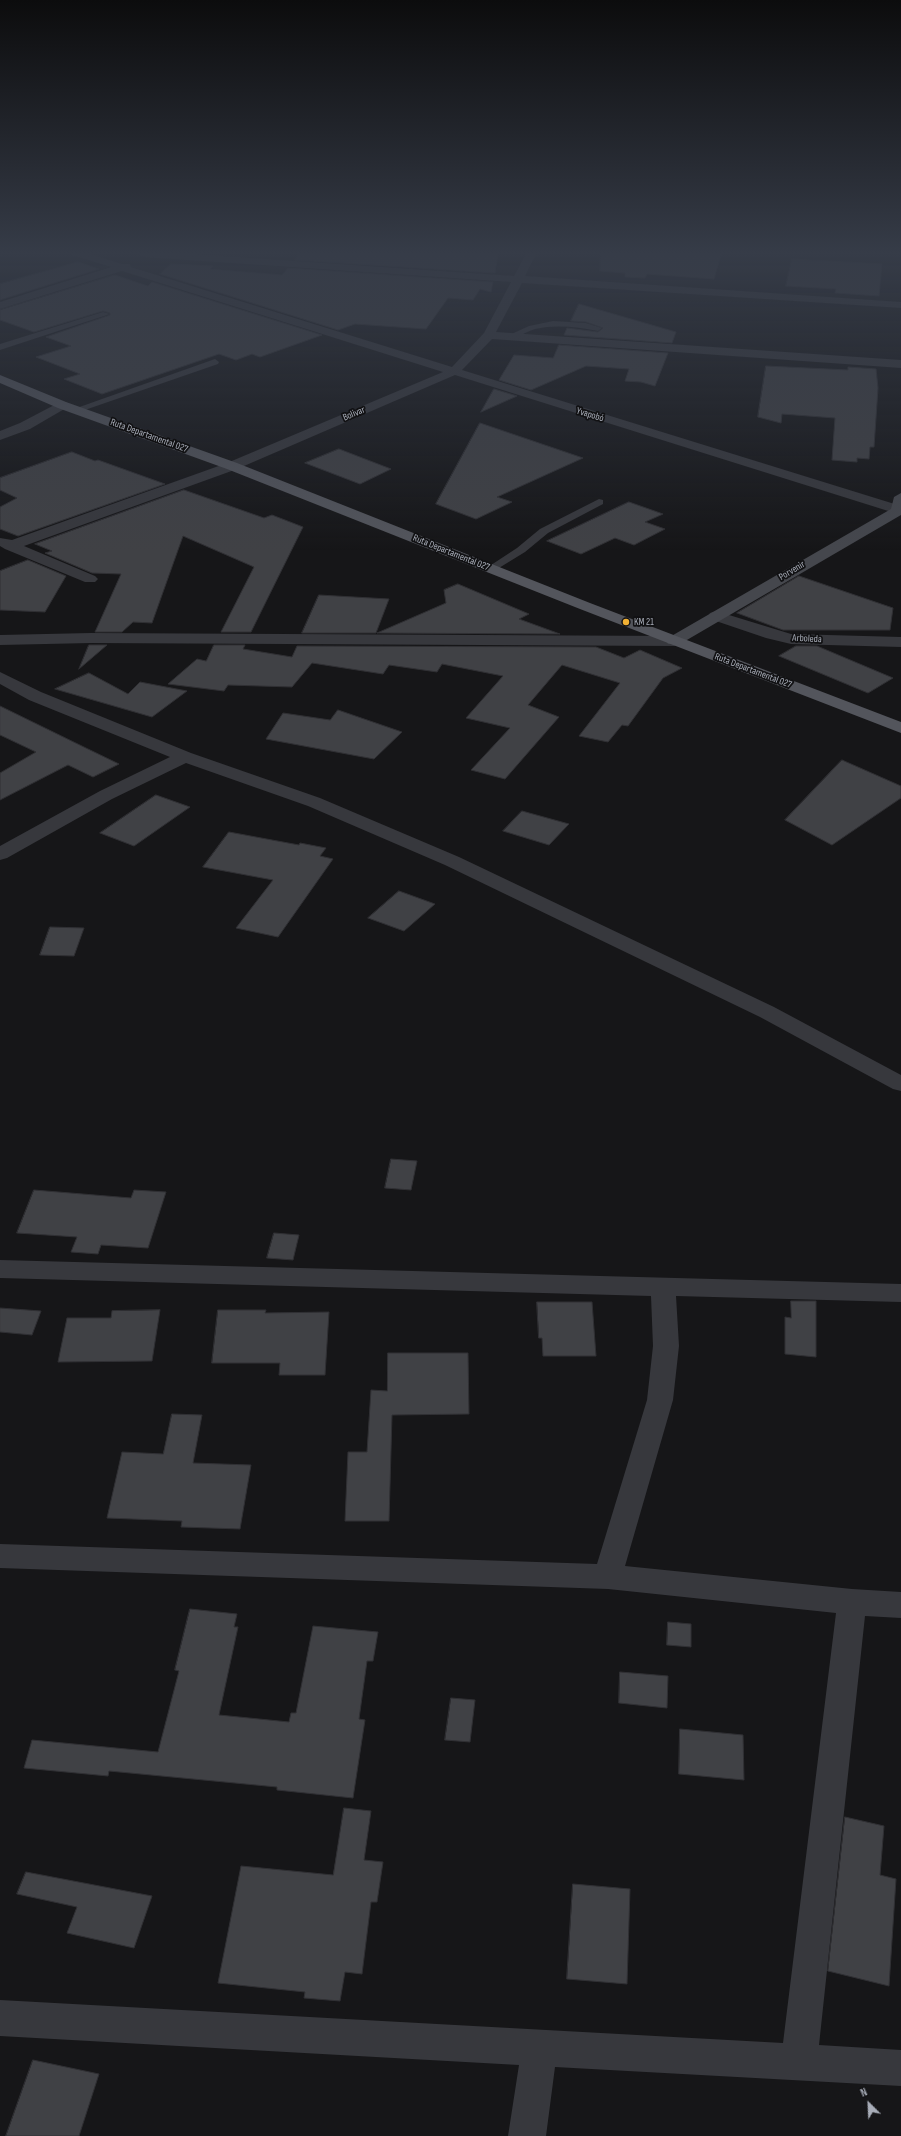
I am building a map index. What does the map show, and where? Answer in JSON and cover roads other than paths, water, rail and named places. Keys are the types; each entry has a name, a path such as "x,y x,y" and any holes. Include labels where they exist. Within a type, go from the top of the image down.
{"main road":[{"name":"Ruta Departamental 027","path":"0,380 76,410 232,466 490,569 901,728"}],"street":[{"name":"Yvapobó","path":"389,352 900,506"},
{"name":"Bolivar","path":"5,543 232,466 453,372 473,352"},
{"path":"722,352 901,364"},
{"path":"0,436 25,426 62,404"},
{"name":"Porvenir","path":"674,641 900,506"},
{"path":"5,543 90,580"},
{"name":"Arboleda","path":"716,616 772,635 791,639 901,642"},
{"path":"0,640 107,638 674,641"},
{"path":"0,677 35,696 185,757 314,802 452,861 767,1012 901,1084"},
{"path":"0,854 106,795 185,757"},
{"path":"0,1269 664,1288 901,1293"},
{"path":"608,1577 629,1500 660,1400 666,1346 664,1288"},
{"path":"0,1556 608,1577 852,1602 901,1605"},
{"path":"798,2062 852,1602"},
{"path":"0,2018 901,2068"},
{"path":"527,2136 540,2048"}],"lane":[{"path":"76,410 215,362"},
{"path":"490,569 521,550 544,531 599,502"}],"place":[{"name":"KM 21","path":"626,622"}]}
